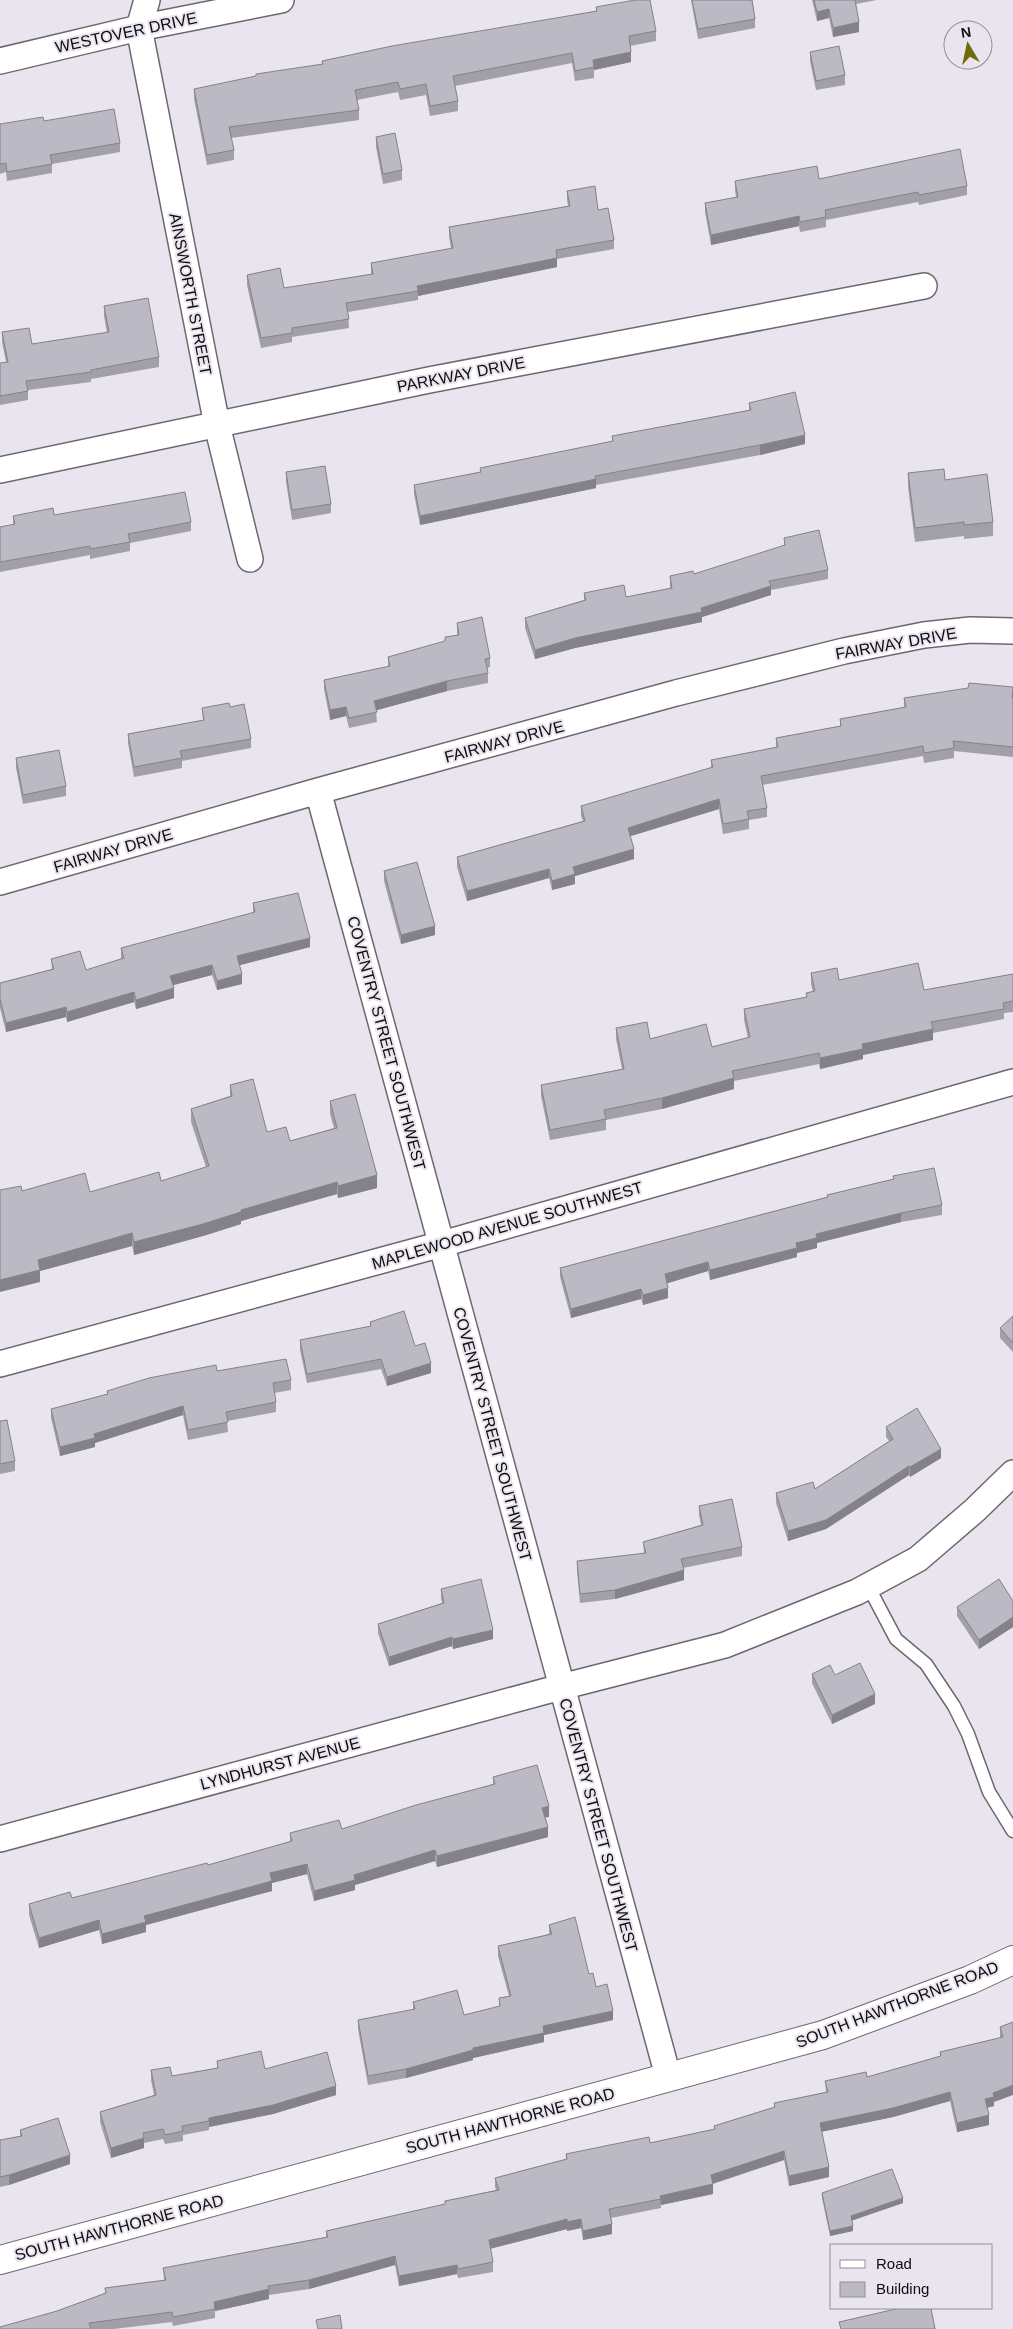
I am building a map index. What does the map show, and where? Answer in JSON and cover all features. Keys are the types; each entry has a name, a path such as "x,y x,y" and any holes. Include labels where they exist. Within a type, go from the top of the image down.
{"main road":[{"name":"SOUTH HAWTHORNE ROAD","path":"0,2260 823,2035 970,1980 1013,1960"}],"street":[{"path":"139,28 147,0"},
{"name":"WESTOVER DRIVE","path":"0,61 139,28 281,0"},
{"name":"AINSWORTH STREET","path":"139,28 217,425 250,559"},
{"name":"PARKWAY DRIVE","path":"0,470 429,380 924,286"},
{"name":"FAIRWAY DRIVE","path":"0,882 318,791 676,693 844,651 924,635 970,630 1013,631"},
{"name":"COVENTRY STREET SOUTHWEST","path":"318,791 668,2076"},
{"name":"MAPLEWOOD AVENUE SOUTHWEST","path":"0,1364 442,1244 1013,1082"},
{"name":"LYNDHURST AVENUE","path":"0,1839 561,1687 725,1646 868,1586 918,1559 975,1510 1013,1473"}],"lane":[{"path":"868,1586 896,1639 926,1664 954,1706 968,1734 989,1792 1013,1831"}],"building":[{"path":"635,0 650,0 656,31 629,36 631,52 593,60 594,67 575,71 572,53 453,76 458,101 430,106 426,84 400,89 398,82 355,90 359,110 229,127 234,150 207,155 194,89 256,76 256,74 323,64 322,61 392,46 597,11 596,7"},
{"path":"692,0 752,0 755,19 698,29"},
{"path":"814,0 855,0 859,22 833,28 829,9 817,12"},
{"path":"839,46 845,75 816,81 810,52"},
{"path":"114,109 120,143 50,155 52,164 7,172 6,163 0,164 0,124 43,117 44,121"},
{"path":"395,133 402,170 383,174 376,137"},
{"path":"960,149 967,186 919,195 918,192 825,210 826,217 800,222 799,216 711,235 705,203 738,197 735,181 817,166 819,179"},
{"path":"595,186 598,210 608,208 614,240 556,250 557,258 417,286 418,291 346,303 349,319 292,328 292,333 261,338 247,275 280,268 284,288 373,274 371,263 453,248 449,227 570,206 567,191"},
{"path":"148,298 159,357 91,370 91,372 26,381 28,391 0,396 0,363 8,362 2,332 29,328 32,344 109,332 104,306"},
{"path":"795,392 805,435 595,476 596,479 420,516 414,485 481,472 480,468 613,441 612,436 751,410 749,403"},
{"path":"325,466 331,504 292,510 286,472"},
{"path":"944,469 945,480 987,474 993,522 964,525 964,522 915,528 908,473"},
{"path":"185,492 191,522 128,534 130,542 90,549 90,546 0,562 0,527 15,524 13,516 53,508 54,515"},
{"path":"819,530 828,570 769,581 771,586 701,608 702,612 575,638 535,650 525,618 586,600 584,593 624,585 626,597 672,588 670,576 693,571 694,574 785,545 784,538"},
{"path":"482,617 490,658 485,659 488,673 447,681 374,701 377,712 349,718 346,707 330,710 324,680 390,666 388,657 445,641 445,637 459,635 457,623"},
{"path":"969,683 1013,687 1013,747 953,741 954,748 924,753 923,746 761,776 767,808 747,811 749,819 723,824 719,799 628,828 634,849 573,867 575,874 552,881 549,869 467,891 457,857 585,821 581,806 713,767 711,760 778,747 776,738 841,726 840,719 906,707 904,698 968,688"},
{"path":"229,703 230,707 244,704 251,739 180,751 182,758 134,767 128,734 204,720 202,708"},
{"path":"59,750 66,786 23,795 16,758"},
{"path":"417,862 435,926 401,935 384,871"},
{"path":"298,893 310,938 237,956 242,974 217,981 212,965 170,976 174,988 136,1000 134,992 67,1012 66,1007 6,1023 0,999 0,983 54,969 51,959 80,951 86,970 124,958 121,948 255,912 253,903"},
{"path":"918,963 924,990 1013,974 1013,1001 1003,1003 1004,1009 931,1022 933,1029 862,1044 863,1049 820,1058 819,1053 732,1071 734,1078 662,1098 604,1110 606,1119 550,1130 541,1085 624,1069 616,1028 647,1022 650,1039 706,1024 712,1047 750,1037 744,1009 807,997 806,993 815,991 811,973 837,968 839,980"},
{"path":"253,1079 267,1132 286,1127 290,1141 337,1128 330,1101 355,1094 377,1175 338,1186 337,1182 241,1210 241,1212 203,1224 134,1242 132,1233 38,1260 40,1270 0,1280 0,1190 21,1186 22,1191 85,1173 90,1192 159,1172 161,1181 209,1166 191,1109 232,1096 230,1085"},
{"path":"934,1168 942,1205 816,1234 817,1238 796,1243 797,1248 710,1270 708,1262 665,1274 668,1288 643,1295 641,1289 571,1309 560,1268 828,1197 827,1195 894,1179 893,1176"},
{"path":"404,1311 415,1346 425,1343 431,1363 387,1377 381,1359 307,1374 300,1340 371,1326 370,1322"},
{"path":"1013,1316 1013,1343 1000,1328"},
{"path":"286,1359 291,1380 273,1383 276,1402 226,1412 228,1422 188,1430 183,1406 94,1434 95,1438 60,1447 51,1409 108,1394 107,1391 149,1378 216,1365 217,1371"},
{"path":"917,1408 941,1449 909,1466 826,1520 788,1531 776,1493 813,1482 815,1489 893,1439 886,1427"},
{"path":"7,1420 15,1461 0,1464 0,1421"},
{"path":"732,1499 742,1547 681,1559 684,1570 615,1590 580,1594 577,1561 646,1553 643,1542 703,1525 699,1506"},
{"path":"481,1579 493,1630 453,1639 452,1637 389,1657 378,1624 444,1603 441,1589"},
{"path":"999,1579 1013,1601 1013,1617 979,1640 957,1607"},
{"path":"860,1663 875,1694 832,1715 812,1674 830,1665 835,1675"},
{"path":"537,1765 549,1806 542,1808 548,1827 437,1856 435,1850 354,1875 355,1880 314,1891 307,1864 270,1873 272,1881 144,1916 146,1922 102,1934 99,1920 39,1938 29,1904 70,1892 72,1898 207,1863 208,1865 292,1841 290,1833 339,1820 342,1829 416,1805 495,1784 493,1777"},
{"path":"575,1917 589,1974 593,1973 596,1987 607,1984 613,2011 543,2026 544,2033 473,2048 473,2050 406,2069 368,2076 358,2020 415,2009 413,2002 457,1990 464,2015 500,2006 499,1998 511,1996 498,1946 552,1934 549,1925"},
{"path":"1013,2022 1013,2085 993,2093 994,2097 985,2099 989,2115 957,2123 950,2092 893,2108 820,2123 829,2167 789,2176 784,2151 711,2175 713,2184 660,2196 661,2199 609,2209 612,2224 583,2231 581,2219 567,2222 567,2219 489,2240 493,2262 458,2269 457,2265 399,2276 395,2256 309,2280 268,2286 269,2289 214,2302 215,2309 173,2317 172,2312 89,2323 91,2329 0,2329 0,2327 57,2311 106,2293 105,2288 166,2280 163,2268 328,2237 326,2231 445,2204 445,2201 499,2190 495,2178 567,2159 566,2154 649,2137 650,2143 715,2129 714,2126 775,2107 774,2103 828,2092 825,2081 866,2072 867,2077 941,2056 940,2052 1003,2037 1000,2027"},
{"path":"261,2051 265,2069 327,2052 336,2086 273,2105 209,2118 209,2121 182,2126 183,2131 165,2135 163,2129 143,2133 144,2138 111,2148 100,2112 156,2095 151,2070 170,2067 172,2076 218,2068 217,2061"},
{"path":"58,2118 70,2155 0,2177 0,2140 22,2136 20,2130"},
{"path":"892,2169 903,2198 851,2216 853,2226 830,2231 822,2193"},
{"path":"896,2309 931,2309 935,2329 841,2329 839,2322"},
{"path":"340,2315 342,2329 318,2329 316,2320"}]}
